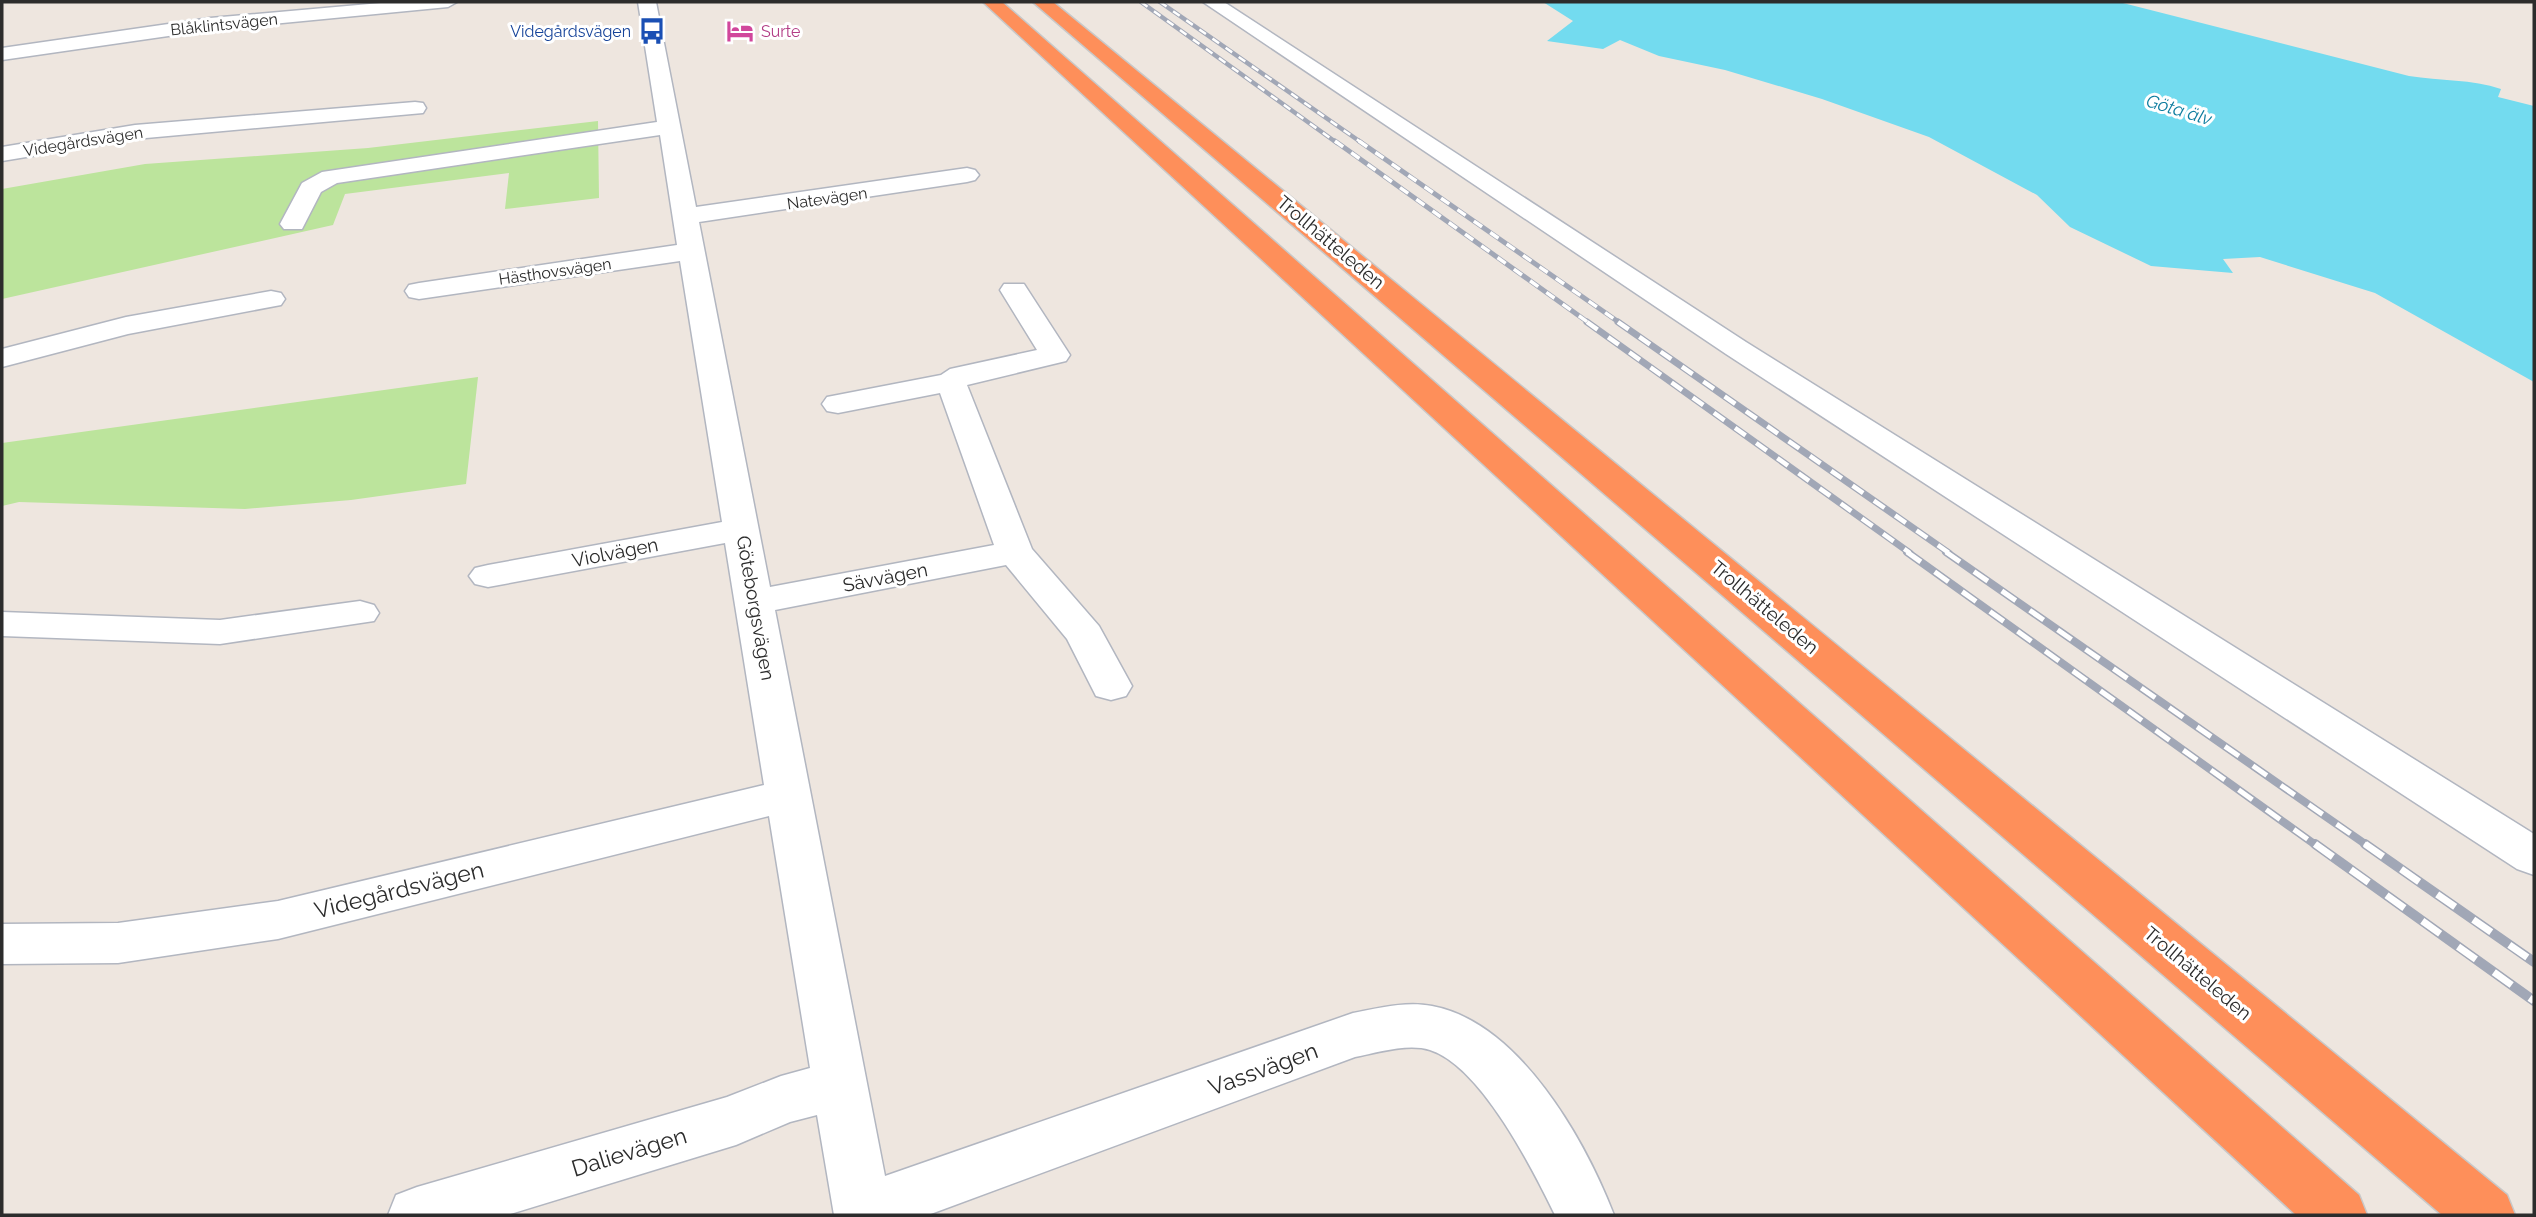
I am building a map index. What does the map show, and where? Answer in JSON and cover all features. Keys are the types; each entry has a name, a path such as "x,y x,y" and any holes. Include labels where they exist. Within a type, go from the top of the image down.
{"highway":[{"path":"992,2 2338,1215"},
{"name":"Trollhätteleden","path":"1042,2 2486,1215"}],"street":[{"name":"Blåklintsvägen","path":"2,54 196,26 448,2"},
{"name":"Göteborgsvägen","path":"647,2 863,1213"},
{"path":"1212,2 1736,348 2534,857"},
{"name":"Videgårdsvägen","path":"2,154 135,132 415,108"},
{"path":"293,224 311,188 330,177 669,127"},
{"name":"Natevägen","path":"690,234 967,175"},
{"name":"Hästhovsvägen","path":"419,291 690,234"},
{"path":"838,404 951,382 961,375 1055,355 1014,290"},
{"path":"2,358 126,326 271,299"},
{"path":"951,382 1015,552 1085,635 1111,686"},
{"name":"Violvägen","path":"488,576 742,530"},
{"name":"Sävvägen","path":"755,602 1015,552"},
{"path":"2,624 220,632 360,613"},
{"name":"Videgårdsvägen","path":"2,944 118,943 278,920 789,795"},
{"name":"Vassvägen","path":"863,1213 1353,1035 1400,1026 1442,1030 1475,1047 1505,1079 1547,1144 1585,1215"},
{"name":"Dalievägen","path":"417,1215 736,1120 781,1100 839,1085"}],"green space":[{"path":"598,121 599,198 505,209 509,173 345,194 333,225 2,299 2,189 145,164 368,148"},
{"path":"478,377 466,484 351,500 245,509 19,502 2,506 2,443"}],"water":[{"name":"Göta älv","path":"1543,2 2119,2 2409,76 2467,82 2501,89 2498,97 2534,106 2534,382 2375,293 2260,257 2223,259 2233,273 2151,266 2070,227 2037,195 1929,137 1822,99 1725,70 1659,56 1620,40 1603,49 1547,41 1573,21"}],"railway":[{"path":"1141,2 1337,143"},
{"path":"1160,2 1362,143"},
{"path":"1335,141 1589,323"},
{"path":"1359,141 1620,323"},
{"path":"1587,322 1910,553"},
{"path":"1618,322 1949,553"},
{"path":"1907,552 2317,846"},
{"path":"1946,552 2368,846"},
{"path":"2315,844 2534,1001"},
{"path":"2365,844 2534,962"}],"place":[{"name":"Videgårdsvägen","path":"652,31"},
{"name":"Surte","path":"740,31"}]}
